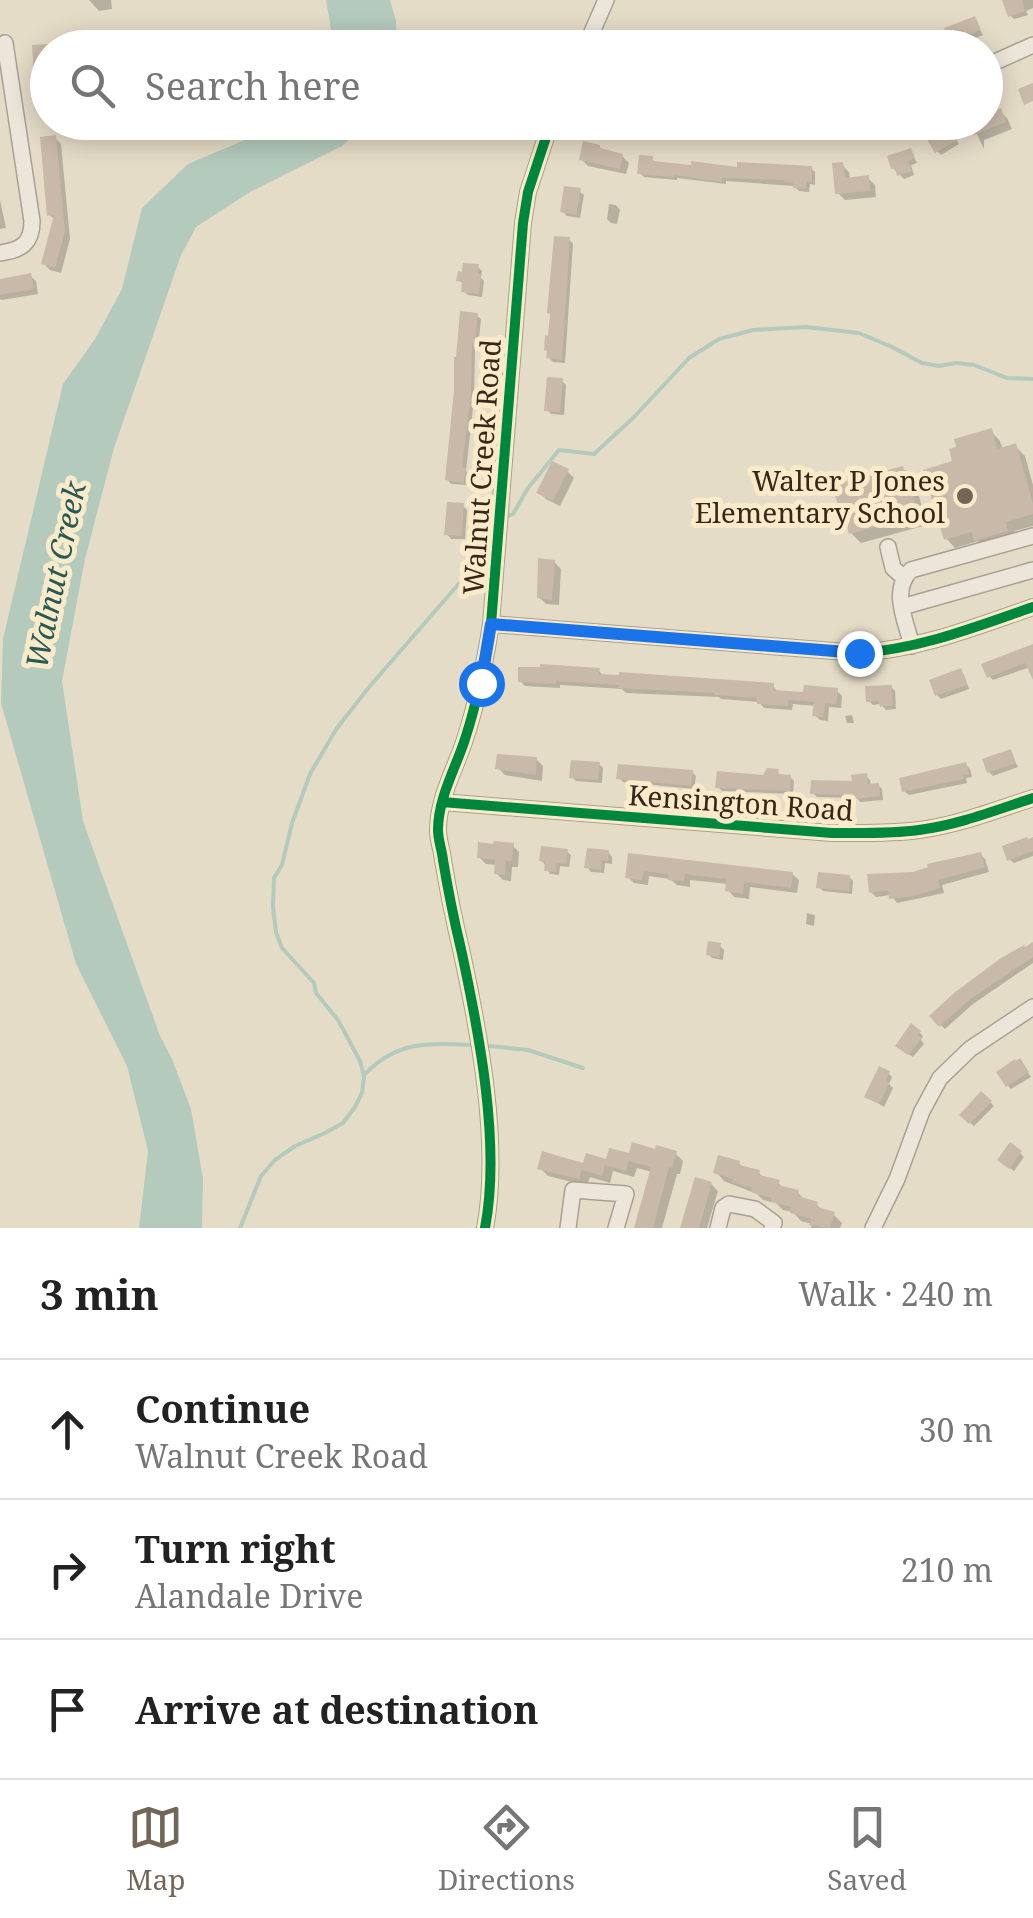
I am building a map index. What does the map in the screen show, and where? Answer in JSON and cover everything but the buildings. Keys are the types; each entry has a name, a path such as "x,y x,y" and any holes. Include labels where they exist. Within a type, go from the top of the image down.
{"street":[{"path":"593,30 606,0"},
{"path":"0,253 22,248 32,232 5,43"},
{"path":"1003,58 1033,45"},
{"name":"Walnut Creek Road","path":"485,1228 490,1171 486,1098 476,1017 438,830 442,802 481,683 491,624 522,222 545,140"},
{"path":"912,646 898,590 911,570 1033,536"},
{"path":"888,547 893,568 904,577"},
{"path":"902,607 1033,570"},
{"path":"491,624 859,653 912,646 1033,607"},
{"name":"Kensington Road","path":"442,802 880,834 958,822 1033,798"},
{"path":"874,1228 897,1180 922,1111 940,1078 970,1049 1033,1006"},
{"path":"568,1228 572,1190 626,1194 616,1228"},
{"path":"718,1228 723,1208 729,1204 755,1209 774,1223 772,1228"}],"water":[{"path":"326,0 390,0 396,30 331,30"},
{"name":"Walnut Creek","path":"245,140 349,140 250,192 196,227 181,255 114,448 85,559 62,681 83,821 160,1036 191,1109 203,1179 202,1228 139,1228 148,1151 127,1066 76,964 1,703 3,639 63,384 95,339 122,289 142,208 188,164"}],"waterway":[{"path":"509,516 559,450 594,454 689,358 719,339 753,330 806,327 859,333 922,363 974,365 1007,378 1033,379"},
{"path":"240,1228 261,1176 275,1160 343,1123 362,1093 364,1076 360,1061 338,1020 316,993 314,983 282,948 276,932 274,878 282,865 292,823 310,774 337,728 463,579 483,529 489,526"},
{"path":"364,1075 388,1056 412,1046 470,1045"},
{"path":"490,1046 528,1050 583,1068"}],"cycle path":[{"path":"485,1228 491,1161 486,1088 438,830 444,794 474,708 491,624 523,223 528,192 545,140"},
{"path":"491,624 859,653 926,642 1033,607"},
{"path":"442,802 865,833 934,828 1033,798"}],"place":[{"name":"Walter P Jones Elementary School","path":"965,496"}],"route":[{"path":"481,683 491,624 859,653"}]}
